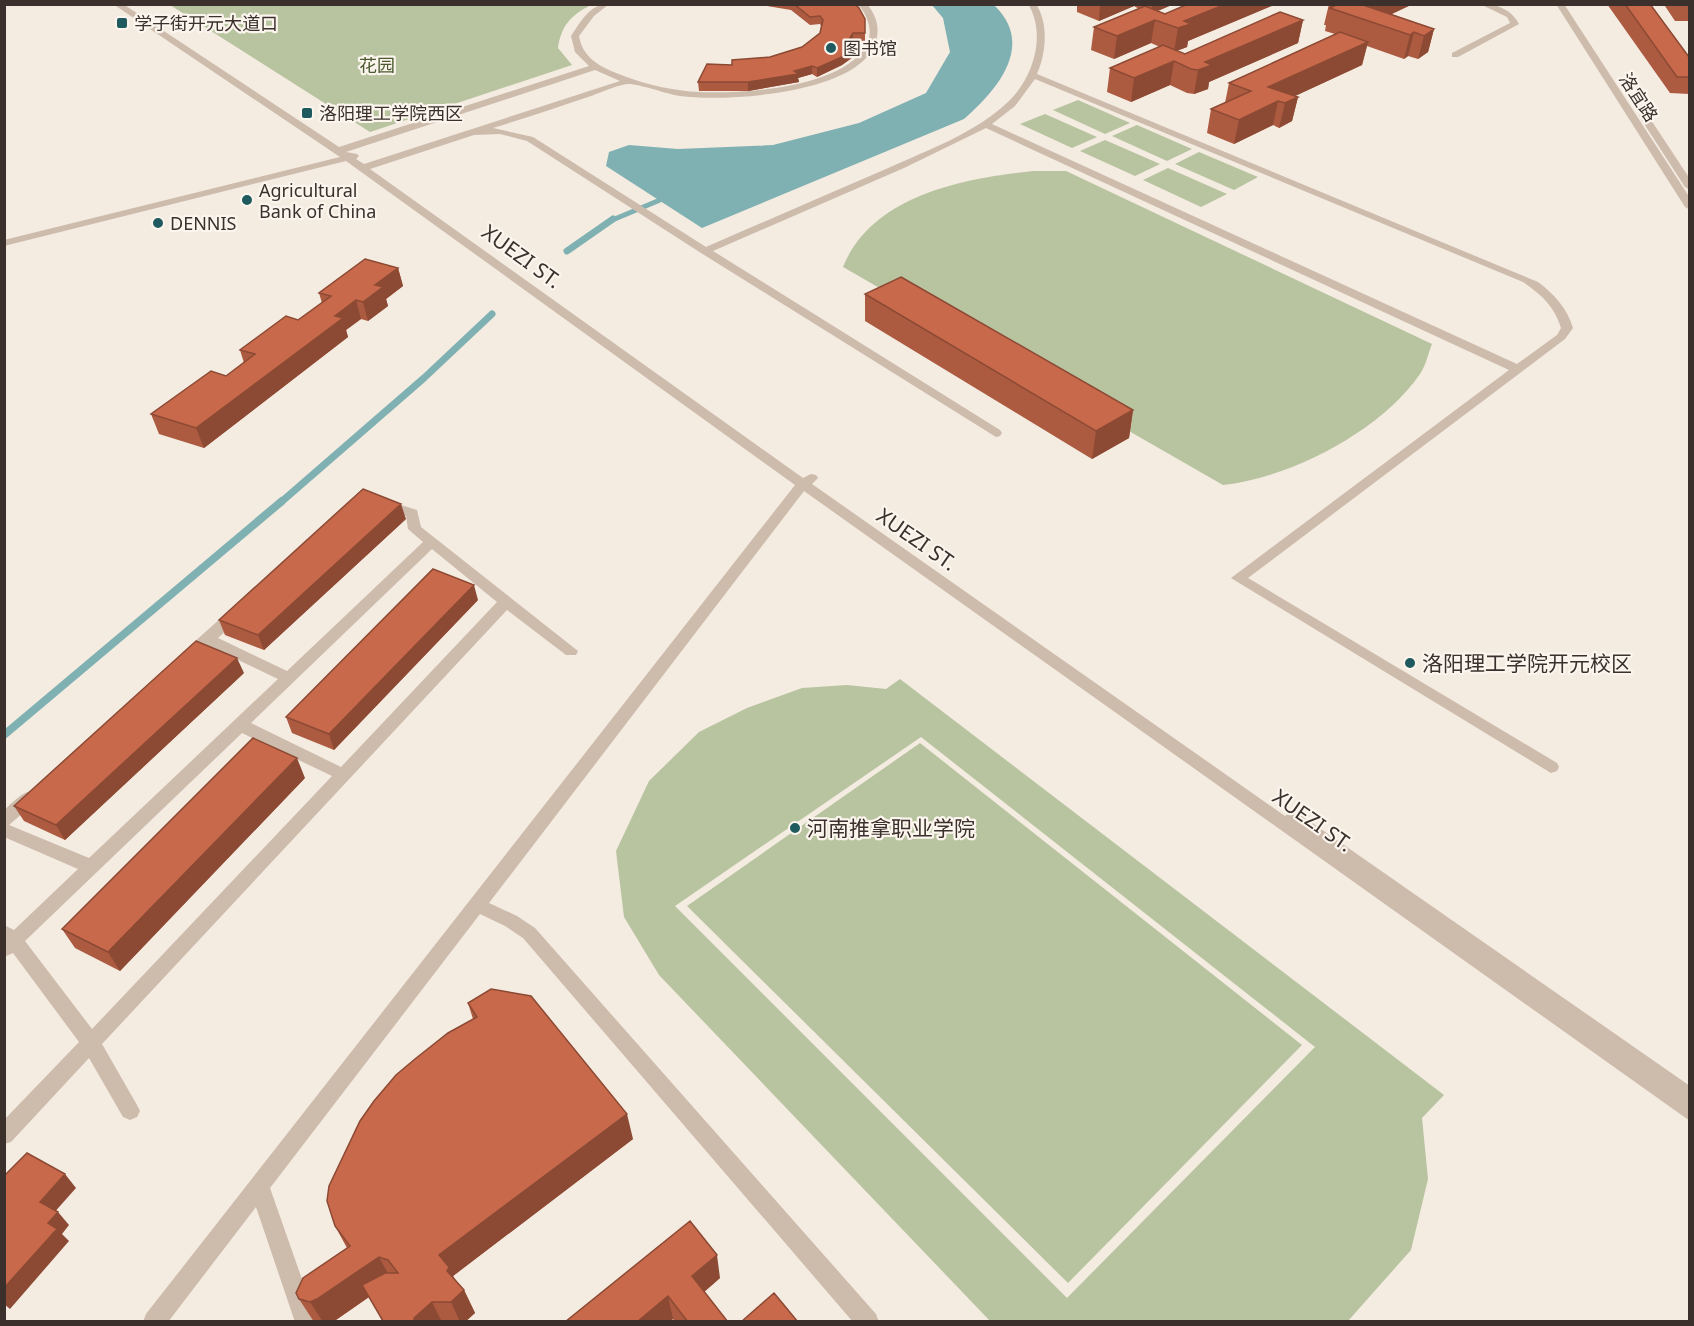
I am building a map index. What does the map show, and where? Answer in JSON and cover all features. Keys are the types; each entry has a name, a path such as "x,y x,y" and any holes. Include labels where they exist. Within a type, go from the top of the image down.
{"street":[{"name":"XUEZI ST.","path":"117,4 366,167 1689,1112"},
{"name":"XUEZI ST.","path":"124,4 346,154"},
{"path":"605,4 591,14 575,36 580,53 595,67 628,81 654,89 701,96 767,92 811,82 851,67 872,48 875,32 871,14 862,4"},
{"path":"705,251 841,193 953,142 985,124 1022,93 1034,75 1040,50 1040,23 1034,7 1046,4"},
{"path":"1455,55 1515,24 1510,15 1484,4"},
{"name":"洛宜路","path":"1560,4 1689,207"},
{"name":"洛宜路","path":"1570,4 1689,187"},
{"path":"4,243 346,154 595,67"},
{"path":"1034,75 1539,286 1549,296 1565,320 1567,328 1561,337 1238,578 1551,767"},
{"path":"366,167 628,81"},
{"path":"985,124 1517,369"},
{"path":"474,132 508,132 530,139 996,433"},
{"name":"XUEZI ST.","path":"807,481 1689,1098"},
{"path":"154,1322 807,481"},
{"path":"374,501 412,513 414,529 571,651"},
{"path":"130,1111 91,1044 8,941 92,867 431,542"},
{"path":"180,663 251,600"},
{"path":"4,1135 506,602"},
{"path":"207,639 289,678"},
{"path":"240,725 344,775"},
{"path":"4,820 40,789"},
{"path":"4,830 92,867"},
{"path":"477,905 530,933 868,1322"},
{"path":"259,1186 306,1322"}],"green space":[{"name":"花园","path":"170,5 591,5 573,17 562,33 558,48 572,65 370,132"},
{"path":"1078,100 1130,123 1105,134 1053,110"},
{"path":"1045,114 1097,137 1072,148 1020,124"},
{"path":"1137,125 1192,149 1167,161 1112,136"},
{"path":"1105,140 1160,164 1135,176 1080,151"},
{"path":"1199,152 1258,177 1234,190 1175,164"},
{"path":"1168,168 1227,194 1201,207 1143,180"},
{"path":"1033,171 1066,171 1432,344 1422,371 1403,395 1382,414 1332,448 1277,473 1223,485 843,267 857,242 875,223 898,207 950,185"},
{"path":"900,679 1444,1095 1422,1118 1428,1179 1411,1250 1348,1321 990,1321 659,975 624,917 616,851 649,781 699,732 747,708 802,688 847,685 886,689","holes":["921,737 1315,1047 1067,1298 675,906"]},
{"path":"920,743 1302,1045 1068,1283 687,906"}],"water":[{"path":"932,5 994,5 1006,20 1012,36 1012,51 999,81 989,95 964,119 702,228 606,166 609,152 629,145 678,149 773,145 859,123 926,93 950,52 943,18"}],"building":[{"name":"图书馆","path":"794,4 855,4 865,19 865,33 853,33 848,41 860,43 842,57 817,68 812,66 794,71 798,74 748,82 698,82 707,64 732,65 732,60 770,57 802,47 820,33 823,20 820,16 810,17"},
{"path":"1188,4 1226,4 1184,21 1191,24 1178,28 1155,20 1117,36 1094,27 1145,6 1165,14"},
{"path":"1338,4 1369,4 1366,6 1434,29 1424,36 1414,32 1410,35 1330,8"},
{"path":"1625,4 1650,4 1689,57 1689,77 1677,77"},
{"path":"1280,12 1303,20 1205,62 1212,65 1198,70 1174,61 1134,78 1110,68 1163,45 1185,54"},
{"path":"1340,32 1368,42 1268,87 1298,97 1285,103 1278,101 1239,120 1211,109 1251,91 1229,83"},
{"path":"365,259 398,268 375,285 383,287 363,302 356,300 335,316 343,318 196,428 151,414 211,371 226,376 255,354 240,350 286,316 298,320 331,296 319,293"},
{"path":"901,277 1133,410 1096,431 865,294"},
{"path":"363,489 401,504 258,635 219,620"},
{"path":"433,569 474,585 329,734 286,717"},
{"path":"196,641 237,658 56,825 14,806"},
{"path":"253,738 297,758 108,952 62,929"},
{"path":"491,989 531,996 627,1114 439,1255 449,1267 447,1271 464,1290 451,1302 432,1302 414,1318 414,1322 383,1321 362,1285 385,1273 398,1273 388,1260 379,1257 317,1299 310,1302 299,1299 296,1293 303,1278 350,1246 335,1226 327,1201 329,1186 360,1121 396,1075 448,1033 477,1017 468,1003"},
{"path":"27,1153 65,1174 40,1202 58,1212 48,1223 57,1229 4,1288 4,1176"},
{"path":"690,1221 717,1255 692,1276 728,1322 688,1322 668,1296 637,1322 565,1322"},
{"path":"774,1293 798,1322 741,1322"}],"waterway":[{"path":"610,221 660,200"},
{"path":"567,251 610,221"},
{"path":"280,503 424,378 492,314"},
{"path":"4,735 282,501"}],"place":[{"name":"学子街开元大道口","path":"122,23"},
{"name":"图书馆","path":"831,48"},
{"name":"洛阳理工学院西区","path":"307,113"},
{"name":"Agricultural Bank of China","path":"247,200"},
{"name":"DENNIS","path":"158,223"},
{"name":"洛阳理工学院开元校区","path":"1410,663"},
{"name":"河南推拿职业学院","path":"795,828"}]}
